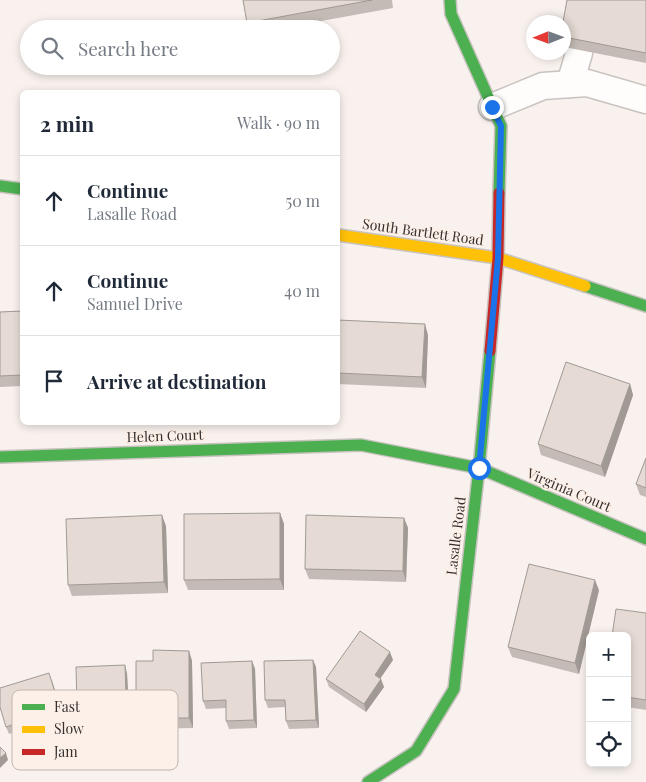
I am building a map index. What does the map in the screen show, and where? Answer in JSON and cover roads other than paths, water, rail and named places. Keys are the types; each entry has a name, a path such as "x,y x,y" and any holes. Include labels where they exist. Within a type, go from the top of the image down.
{"street":[{"name":"Lasalle Road","path":"368,782 416,751 454,689 479,468 498,258 501,126 452,14 450,0"},
{"path":"570,84 579,53"},
{"path":"492,107 543,86 570,84 587,84 645,98"},
{"path":"0,186 20,189"},
{"name":"South Bartlett Road","path":"340,235 498,258 646,306"},
{"name":"Helen Court","path":"0,457 361,445 479,468"},
{"name":"Virginia Court","path":"479,468 646,540"}]}
